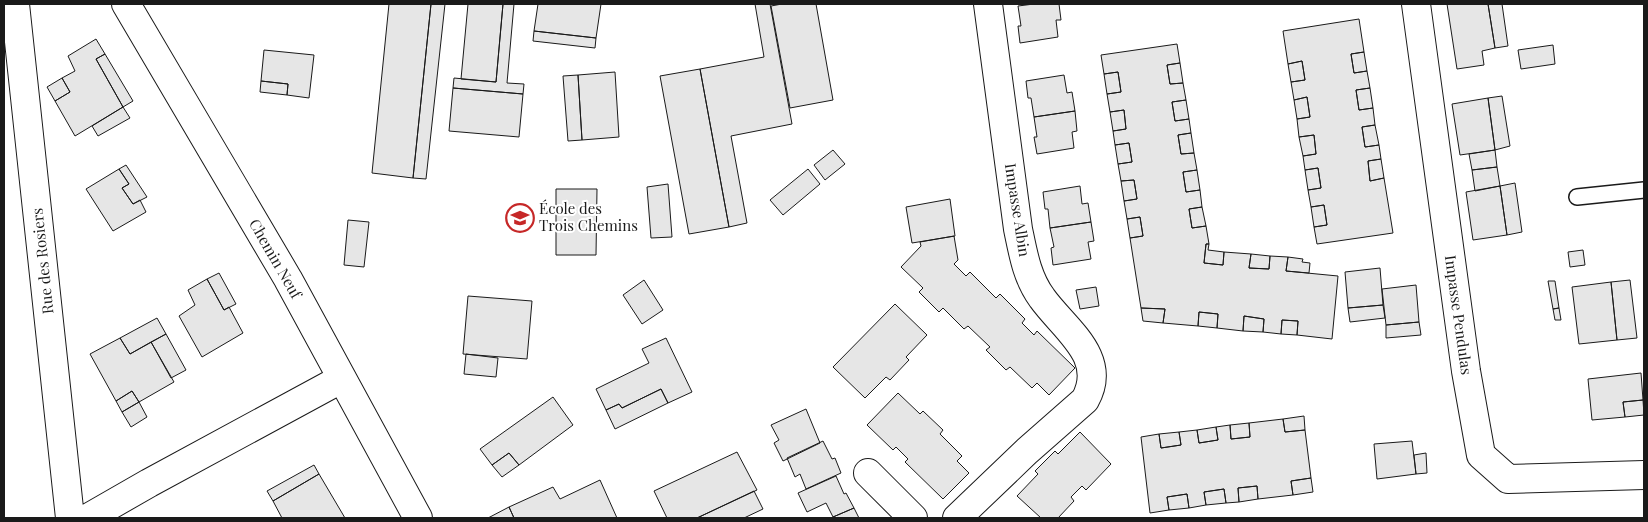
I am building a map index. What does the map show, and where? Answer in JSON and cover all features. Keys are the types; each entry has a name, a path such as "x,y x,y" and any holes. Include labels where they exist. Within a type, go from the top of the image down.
{"street":[{"name":"Rue des Rosiers","path":"15,4 70,518"},
{"name":"Chemin Neuf","path":"126,4 288,280 418,518"},
{"name":"Impasse Albin","path":"957,518 1027,451 1086,400 1093,379 1093,369 1087,356 1071,331 1042,298 1033,283 1024,260 1016,219 988,4"},
{"name":"Impasse Pendulas","path":"1416,4 1466,371 1480,455 1508,479 1644,475"},
{"path":"88,518 149,482 341,378"},
{"path":"868,473 912,518"}],"lane":[{"path":"1577,197 1644,190"}],"building":[{"path":"389,4 431,4 413,178 372,173"},
{"path":"431,4 445,4 426,179 413,178"},
{"path":"468,4 503,4 496,82 461,79"},
{"path":"503,4 514,4 507,83 524,84 523,94 453,88 454,78 496,82"},
{"path":"538,4 601,4 596,38 534,31"},
{"path":"755,4 770,4 792,124 731,136 747,223 729,227 700,69 764,57"},
{"path":"782,4 816,4 833,100 790,108 771,6"},
{"path":"1059,4 1061,20 1056,20 1058,37 1020,43 1018,26 1021,26 1018,6"},
{"path":"1447,4 1488,4 1495,48 1482,51 1484,65 1457,69"},
{"path":"1488,4 1502,4 1508,46 1495,48"},
{"path":"1359,19 1364,52 1351,54 1354,73 1367,71 1370,88 1356,90 1359,110 1373,108 1375,125 1362,127 1365,147 1379,145 1381,159 1368,161 1370,181 1384,178 1393,233 1317,244 1314,227 1327,225 1324,205 1311,207 1308,190 1321,188 1318,168 1305,170 1303,156 1316,154 1314,135 1299,137 1297,119 1310,117 1307,97 1294,100 1291,82 1305,80 1302,61 1288,64 1283,31"},
{"path":"534,31 596,38 595,48 533,41"},
{"path":"96,39 105,54 96,59 123,107 75,136 55,101 70,92 62,78 75,71 68,56"},
{"path":"1177,44 1180,63 1167,65 1170,84 1183,83 1186,100 1172,102 1175,121 1189,119 1191,133 1178,135 1181,154 1194,153 1197,170 1183,172 1186,192 1200,190 1202,207 1189,209 1192,228 1206,226 1209,244 1206,244 1204,263 1223,265 1224,252 1251,254 1249,268 1269,269 1270,256 1288,257 1286,271 1338,276 1332,339 1297,335 1298,321 1282,320 1281,334 1263,332 1264,319 1244,316 1243,331 1217,328 1218,314 1199,312 1198,326 1163,323 1165,309 1141,308 1130,238 1143,236 1140,217 1127,219 1124,201 1137,199 1134,180 1121,181 1118,164 1132,162 1129,143 1115,145 1113,131 1126,129 1124,110 1110,112 1107,94 1121,92 1118,72 1104,74 1101,55"},
{"path":"1553,45 1555,64 1521,69 1518,50"},
{"path":"264,50 314,55 309,98 287,95 288,84 261,81"},
{"path":"1364,52 1367,71 1354,73 1351,54"},
{"path":"105,54 133,101 123,107 96,59"},
{"path":"1302,61 1305,80 1291,82 1288,64"},
{"path":"1180,63 1183,83 1170,84 1167,65"},
{"path":"700,69 729,227 689,234 660,76"},
{"path":"615,72 619,137 582,140 578,75"},
{"path":"1118,72 1121,92 1107,94 1104,74"},
{"path":"578,75 582,140 568,141 563,76"},
{"path":"1064,75 1067,93 1072,92 1075,111 1034,117 1031,98 1028,98 1026,81"},
{"path":"62,78 70,92 55,101 47,87"},
{"path":"261,81 288,84 287,95 260,92"},
{"path":"453,88 523,94 519,137 449,131"},
{"path":"1370,88 1373,108 1359,110 1356,90"},
{"path":"1502,96 1510,146 1495,150 1488,98"},
{"path":"1307,97 1310,117 1297,119 1294,100"},
{"path":"1488,98 1495,150 1460,155 1452,104"},
{"path":"1186,100 1189,119 1175,121 1172,102"},
{"path":"123,107 130,118 98,136 92,126"},
{"path":"1124,110 1126,129 1113,131 1110,112"},
{"path":"1075,111 1077,131 1072,132 1074,148 1037,154 1034,137 1037,137 1034,117"},
{"path":"1375,125 1379,145 1365,147 1362,127"},
{"path":"1191,133 1194,153 1181,154 1178,135"},
{"path":"1314,135 1316,154 1303,156 1299,137"},
{"path":"1129,143 1132,162 1118,164 1115,145"},
{"path":"833,150 845,164 825,180 814,165"},
{"path":"1495,150 1497,167 1472,170 1469,154"},
{"path":"1381,159 1384,178 1370,181 1368,161"},
{"path":"126,165 147,197 133,204 122,188 129,184 119,169"},
{"path":"1497,167 1500,186 1475,191 1472,170"},
{"path":"1318,168 1321,188 1308,190 1305,170"},
{"path":"119,169 129,184 122,188 133,204 140,200 146,212 113,231 86,189"},
{"path":"808,169 820,184 783,215 770,200"},
{"path":"1197,170 1200,190 1186,192 1183,172"},
{"path":"1134,180 1137,199 1124,201 1121,181"},
{"path":"1515,183 1522,232 1507,235 1500,186"},
{"path":"668,184 672,237 651,238 647,187"},
{"path":"1080,186 1082,204 1088,203 1091,222 1050,228 1048,209 1045,209 1043,192"},
{"path":"1500,186 1507,235 1473,240 1466,192"},
{"path":"556,189 597,189 596,255 556,255"},
{"path":"950,199 955,236 912,243 906,207"},
{"path":"1324,205 1327,225 1314,227 1311,207"},
{"path":"1202,207 1206,226 1192,228 1189,209"},
{"path":"1140,217 1143,236 1130,238 1127,219"},
{"path":"348,220 369,222 364,267 344,265"},
{"path":"1091,222 1094,241 1088,242 1091,259 1053,265 1051,248 1054,247 1050,228"},
{"path":"954,236 958,260 954,264 966,276 970,272 996,298 1000,294 1025,319 1022,323 1034,335 1037,331 1075,368 1049,395 1037,383 1032,388 1010,367 1006,370 986,350 990,347 968,326 964,329 943,308 939,312 919,292 923,288 901,267 921,246 920,242"},
{"path":"1206,244 1209,244 1208,250 1224,252 1223,265 1204,263"},
{"path":"1583,250 1585,265 1570,267 1568,252"},
{"path":"1251,254 1270,256 1269,269 1249,268"},
{"path":"1288,257 1303,259 1302,262 1310,263 1309,273 1286,271"},
{"path":"1380,268 1383,305 1348,308 1345,272"},
{"path":"219,273 236,304 224,310 207,279"},
{"path":"207,279 224,310 229,307 243,333 202,357 179,316 195,305 188,290"},
{"path":"644,280 663,310 642,324 623,295"},
{"path":"1630,280 1637,338 1617,340 1611,282"},
{"path":"1548,281 1555,281 1559,308 1553,309"},
{"path":"1611,282 1617,340 1579,344 1572,287"},
{"path":"1416,285 1419,322 1386,325 1382,289"},
{"path":"1096,287 1099,306 1080,309 1076,290"},
{"path":"468,296 532,301 527,359 463,354"},
{"path":"895,304 927,335 906,357 909,360 890,380 886,377 865,398 833,367"},
{"path":"1383,305 1385,318 1350,322 1348,308"},
{"path":"1141,308 1165,309 1163,323 1143,321"},
{"path":"1559,308 1561,320 1555,320 1553,309"},
{"path":"1199,312 1218,314 1217,328 1198,326"},
{"path":"1244,316 1264,319 1263,332 1243,331"},
{"path":"157,318 166,334 130,354 120,338"},
{"path":"1282,320 1298,321 1297,335 1281,334"},
{"path":"1419,322 1421,335 1386,338 1386,325"},
{"path":"166,334 186,370 171,378 151,342"},
{"path":"120,338 130,354 151,342 174,382 139,402 132,391 116,401 90,354"},
{"path":"666,338 692,392 668,403 661,389 622,408 619,404 606,410 596,389 649,363 642,349"},
{"path":"466,354 498,358 496,377 464,374"},
{"path":"1641,373 1643,400 1623,402 1625,417 1592,420 1588,379"},
{"path":"661,389 668,403 615,429 606,410 619,404 622,408"},
{"path":"132,391 139,402 122,412 116,401"},
{"path":"898,393 920,414 923,411 943,430 940,434 962,456 957,461 969,473 943,499 905,462 908,459 896,447 893,450 867,425"},
{"path":"553,397 573,425 519,465 509,453 492,465 480,449"},
{"path":"1643,400 1644,415 1625,417 1623,402"},
{"path":"139,402 147,417 131,427 122,412"},
{"path":"806,409 820,443 783,461 774,443 779,440 771,425"},
{"path":"1304,416 1305,430 1285,432 1283,419"},
{"path":"1283,419 1285,432 1305,430 1311,478 1291,481 1293,495 1258,499 1257,486 1238,488 1239,502 1226,503 1224,489 1204,492 1206,505 1189,508 1187,494 1167,497 1169,510 1150,513 1141,437 1159,434 1161,448 1181,445 1179,432 1197,430 1199,443 1218,440 1216,427 1230,425 1231,439 1250,437 1249,423"},
{"path":"1249,423 1250,437 1231,439 1230,425"},
{"path":"1216,427 1218,440 1199,443 1197,430"},
{"path":"1080,432 1111,464 1086,490 1082,486 1071,497 1074,501 1058,518 1041,518 1017,496 1038,474 1035,471 1055,451 1058,454"},
{"path":"1179,432 1181,445 1161,448 1159,434"},
{"path":"823,441 832,459 835,458 841,473 806,489 800,474 795,477 787,458"},
{"path":"1412,441 1416,474 1377,479 1374,444"},
{"path":"737,452 757,490 697,518 667,518 654,491"},
{"path":"509,453 519,465 502,477 492,465"},
{"path":"1426,453 1427,473 1416,474 1414,455"},
{"path":"314,465 319,474 273,501 267,491"},
{"path":"319,474 345,518 282,518 273,501"},
{"path":"836,476 844,494 846,493 854,508 833,517 826,503 807,512 798,493"},
{"path":"1311,478 1313,492 1293,495 1291,481"},
{"path":"600,480 617,518 514,518 509,507 553,487 560,499"},
{"path":"1257,486 1258,499 1239,502 1238,488"},
{"path":"1224,489 1226,503 1206,505 1204,492"},
{"path":"754,491 763,509 744,518 697,518"},
{"path":"1187,494 1189,508 1169,510 1167,497"},
{"path":"509,507 514,518 488,518"},
{"path":"854,508 859,518 833,517"}],"place":[{"name":"École des Trois Chemins","path":"520,218"}]}
